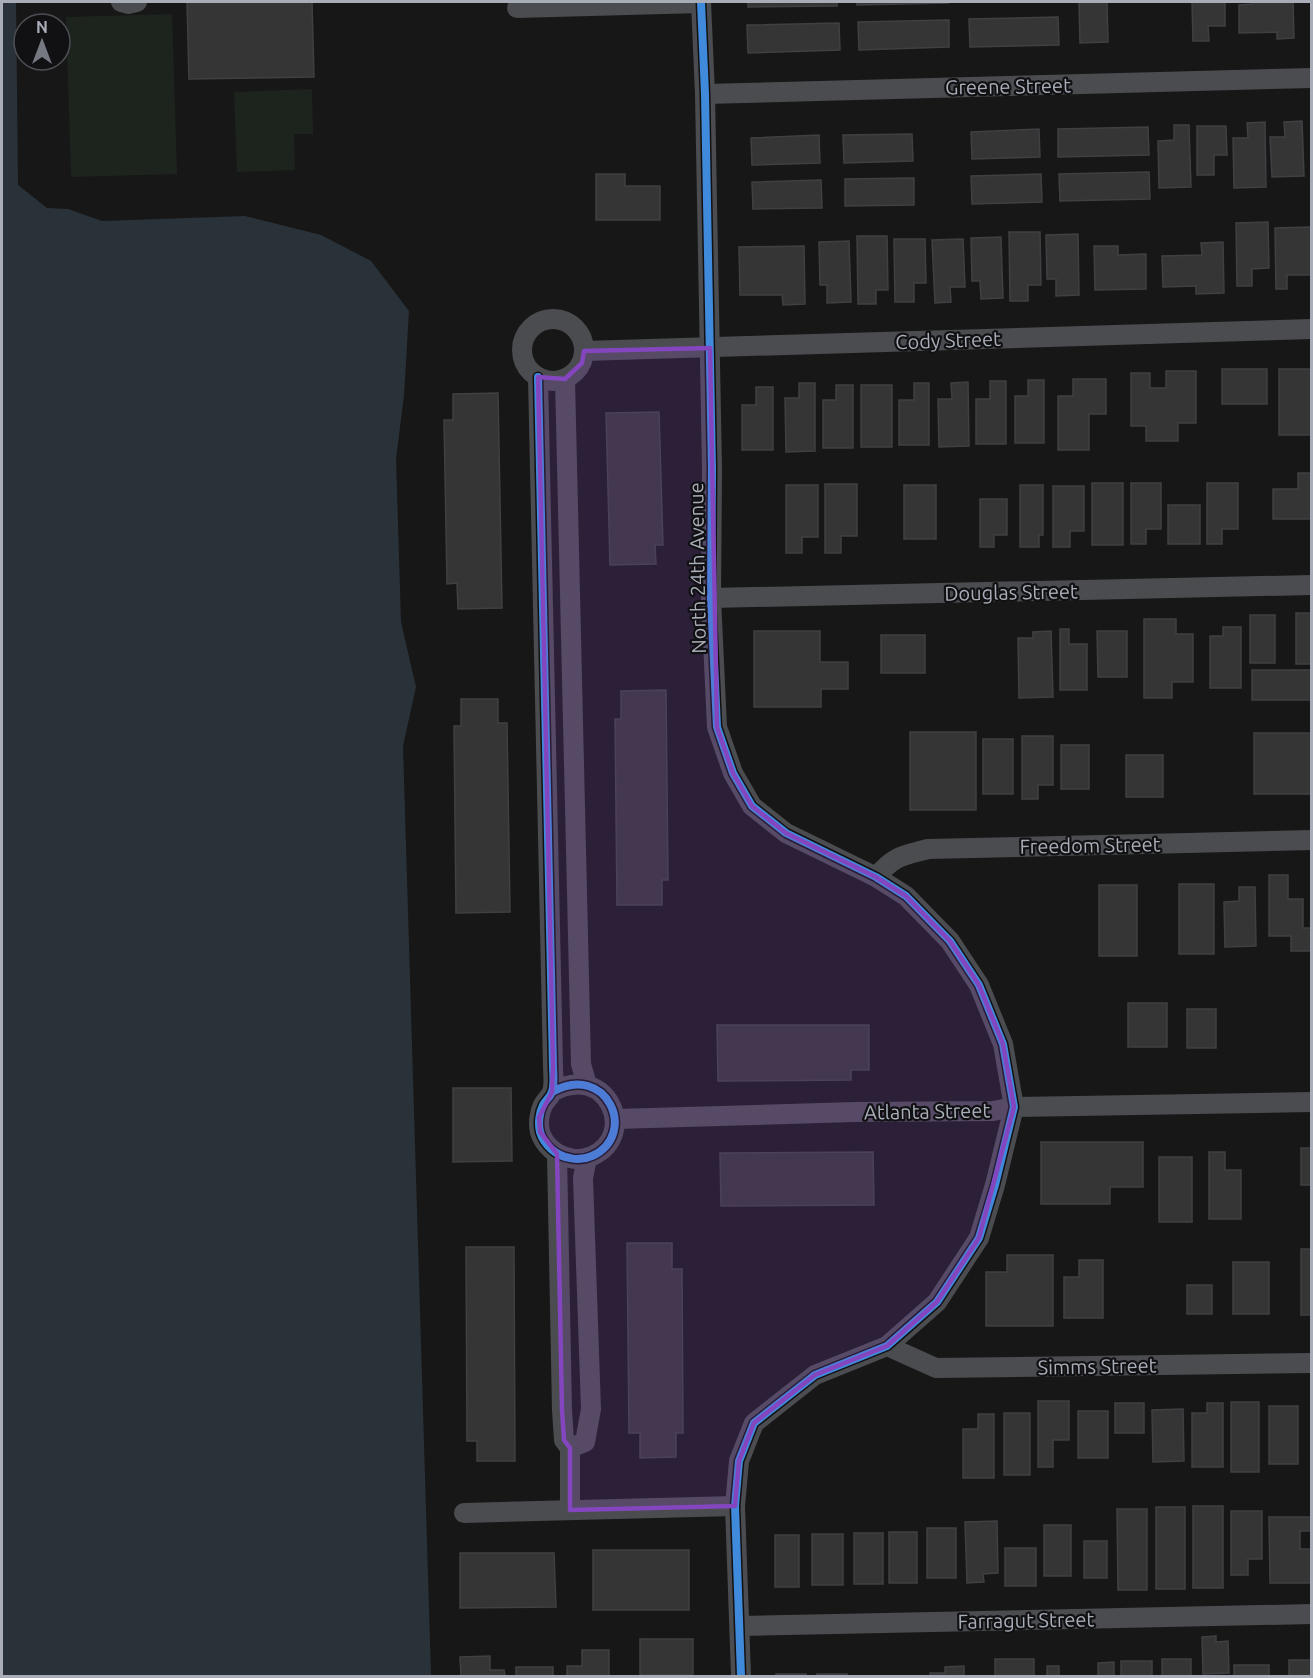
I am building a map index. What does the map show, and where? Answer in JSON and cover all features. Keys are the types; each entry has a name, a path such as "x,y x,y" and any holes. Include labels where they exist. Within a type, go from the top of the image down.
{"street":[{"path":"122,2 128,4 137,2"},
{"path":"517,8 701,2"},
{"name":"North 24th Avenue","path":"701,2 710,348 711,598 717,727 733,772 752,806 786,833 876,877 906,896 950,941 979,985 1003,1044 1014,1107 979,1238 937,1302 887,1346 814,1375 754,1423 739,1461 735,1506 741,1677"},
{"name":"Greene Street","path":"705,94 1311,78"},
{"path":"552,319 571,325 578,332 583,341 584,351 582,363 575,372 565,379 556,381 538,377 530,371 522,353 523,343 533,326 552,319"},
{"name":"Cody Street","path":"584,351 1311,329"},
{"path":"538,377 552,1092"},
{"path":"565,379 581,1064 587,1085"},
{"name":"Douglas Street","path":"711,598 1311,585"},
{"name":"Freedom Street","path":"876,877 886,865 899,856 928,849 1311,840"},
{"path":"587,1085 598,1090 607,1098 615,1119 614,1132 608,1144 599,1153 587,1158 567,1158 557,1154 547,1144 540,1132 539,1117 543,1104 552,1092 563,1086 587,1085"},
{"name":"Atlanta Street","path":"615,1119 993,1111 1014,1107 1311,1102"},
{"path":"557,1154 562,1410 564,1440 570,1448 570,1510"},
{"path":"570,1448 585,1442 591,1409 583,1178 587,1158"},
{"name":"Simms Street","path":"887,1346 936,1368 1311,1363"},
{"path":"464,1514 735,1506"},
{"name":"Farragut Street","path":"740,1626 1311,1614"}],"highlighted area":[{"path":"710,348 717,727 733,773 752,806 786,833 876,877 906,896 950,941 979,985 1003,1044 1014,1107 979,1238 937,1302 887,1346 815,1375 754,1423 739,1461 735,1506 570,1510 570,1448 564,1440 562,1410 557,1154 540,1132 539,1117 552,1092 553,1066 538,377 565,379 582,363 584,351"}],"shaded area":[{"path":"2,2 16,2 16,12 12,12 12,72 17,72 18,185 47,208 68,209 102,221 245,216 321,235 371,261 409,311 404,395 396,459 401,622 416,687 403,746 431,1676 2,1676"},
{"path":"172,14 177,174 71,177 68,72 72,72 72,17"},
{"path":"312,89 313,134 294,134 295,170 237,172 234,92"}],"building":[{"path":"187,2 312,2 314,77 189,79"},
{"path":"748,2 837,2 837,6 748,7"},
{"path":"857,2 948,2 948,3 857,5"},
{"path":"1079,2 1107,2 1108,42 1080,43"},
{"path":"1192,2 1225,2 1225,26 1208,26 1209,41 1193,41"},
{"path":"1253,2 1293,2 1294,38 1277,39 1277,32 1239,33 1239,5 1253,4"},
{"path":"1058,17 1059,45 970,47 969,19"},
{"path":"949,20 949,47 859,50 858,22"},
{"path":"839,23 840,50 748,53 747,25"},
{"path":"1302,121 1304,176 1272,177 1270,137 1285,137 1284,122"},
{"path":"1265,122 1266,187 1234,188 1233,138 1248,138 1247,123"},
{"path":"1174,125 1189,125 1191,187 1159,188 1158,141 1174,140"},
{"path":"1197,126 1226,126 1227,155 1214,155 1214,175 1197,175"},
{"path":"1148,127 1149,155 1058,157 1058,129"},
{"path":"1039,129 1040,157 972,159 971,132"},
{"path":"912,134 913,161 844,163 843,135"},
{"path":"819,135 820,163 752,165 751,138"},
{"path":"1149,172 1150,199 1060,201 1059,174"},
{"path":"596,174 625,174 625,186 660,186 660,220 596,220"},
{"path":"1041,174 1042,202 972,204 971,176"},
{"path":"914,178 914,205 845,206 845,179"},
{"path":"821,180 822,208 753,209 752,182"},
{"path":"1268,222 1269,268 1252,269 1252,286 1237,286 1236,223"},
{"path":"1311,227 1311,275 1287,275 1287,289 1276,289 1275,228"},
{"path":"1009,232 1040,232 1041,285 1028,285 1028,301 1010,301"},
{"path":"1078,234 1079,295 1056,296 1056,279 1047,279 1046,235"},
{"path":"857,236 887,236 888,290 876,290 876,304 858,304"},
{"path":"1001,237 1003,298 981,299 980,281 972,281 971,238"},
{"path":"894,239 925,239 926,283 914,283 914,302 895,302"},
{"path":"963,239 965,287 950,287 951,302 935,303 932,240"},
{"path":"849,241 851,302 827,303 827,285 820,285 819,242"},
{"path":"1223,242 1224,293 1196,294 1196,286 1163,287 1162,256 1202,255 1201,243"},
{"path":"804,246 805,304 783,305 782,295 740,295 739,247"},
{"path":"1094,246 1118,246 1118,255 1146,254 1146,289 1095,290"},
{"path":"1222,369 1267,369 1267,404 1222,404"},
{"path":"1279,369 1312,369 1312,435 1279,435"},
{"path":"1166,371 1196,371 1196,423 1178,423 1178,441 1146,441 1146,426 1131,426 1131,373 1150,373 1150,388 1166,388"},
{"path":"1073,379 1106,379 1106,414 1089,414 1089,450 1058,450 1058,396 1073,396"},
{"path":"1028,380 1044,380 1044,443 1015,443 1015,396 1028,396"},
{"path":"990,381 1006,381 1006,444 976,444 976,399 990,399"},
{"path":"968,382 969,446 939,447 938,399 952,399 951,383"},
{"path":"799,383 815,383 815,451 786,452 785,398 799,398"},
{"path":"914,383 929,383 929,445 899,445 899,400 914,400"},
{"path":"836,385 853,385 853,448 823,448 823,400 836,400"},
{"path":"861,385 892,385 892,447 861,447"},
{"path":"756,387 773,387 773,450 742,450 742,405 756,405"},
{"path":"498,393 502,608 458,609 457,583 447,584 444,420 453,420 453,394"},
{"path":"659,412 663,545 655,545 656,564 610,565 606,413"},
{"path":"1298,473 1312,473 1312,519 1273,519 1273,489 1298,489"},
{"path":"1092,483 1123,483 1123,545 1092,545"},
{"path":"1131,483 1161,483 1161,529 1146,529 1146,544 1131,544"},
{"path":"1207,483 1238,483 1238,529 1222,529 1222,544 1207,544"},
{"path":"825,484 857,484 857,536 841,536 841,553 825,553"},
{"path":"786,485 818,485 818,537 802,537 802,553 786,553"},
{"path":"904,485 936,485 936,539 904,539"},
{"path":"1020,485 1043,485 1043,535 1039,535 1039,547 1020,547"},
{"path":"1053,486 1084,486 1084,531 1070,531 1070,547 1053,547"},
{"path":"980,499 1007,499 1007,535 994,535 994,547 980,547"},
{"path":"1168,505 1200,505 1200,544 1168,544"},
{"path":"1296,613 1312,613 1312,664 1296,664"},
{"path":"1250,615 1275,615 1275,663 1250,663"},
{"path":"1144,619 1176,619 1176,634 1193,634 1193,682 1172,682 1172,698 1144,698"},
{"path":"1223,627 1241,627 1241,688 1210,688 1210,636 1223,636"},
{"path":"1060,629 1069,629 1069,644 1087,644 1087,690 1060,690"},
{"path":"754,631 820,631 820,662 848,662 848,689 821,689 821,707 754,707"},
{"path":"1051,631 1053,697 1019,698 1018,638 1033,638 1033,632"},
{"path":"1097,631 1127,631 1127,677 1098,677"},
{"path":"881,635 925,635 925,673 881,673"},
{"path":"1252,670 1312,670 1312,700 1252,700"},
{"path":"666,690 668,880 662,880 662,905 617,905 615,719 621,719 621,691"},
{"path":"461,699 498,699 498,723 507,723 510,912 456,913 454,726 461,726"},
{"path":"910,732 976,732 976,810 910,810"},
{"path":"1254,733 1312,733 1312,794 1254,794"},
{"path":"1022,736 1053,736 1053,785 1038,785 1038,799 1022,799"},
{"path":"983,739 1013,739 1013,794 983,794"},
{"path":"1061,745 1089,745 1089,789 1061,789"},
{"path":"1126,755 1163,755 1163,797 1126,797"},
{"path":"1269,875 1288,875 1288,899 1303,899 1303,928 1312,928 1312,951 1291,951 1291,936 1269,936"},
{"path":"1179,884 1214,884 1214,954 1179,954"},
{"path":"1099,885 1137,885 1137,956 1099,956"},
{"path":"1239,887 1255,887 1256,946 1225,947 1224,902 1239,901"},
{"path":"1128,1003 1167,1003 1167,1047 1128,1047"},
{"path":"1187,1009 1216,1009 1216,1048 1187,1048"},
{"path":"717,1025 869,1025 869,1070 851,1070 851,1080 718,1081"},
{"path":"453,1088 511,1088 512,1161 453,1162"},
{"path":"1041,1142 1143,1142 1143,1187 1110,1187 1110,1204 1041,1204"},
{"path":"1301,1148 1312,1148 1312,1185 1301,1185"},
{"path":"873,1152 874,1205 721,1206 720,1153"},
{"path":"1209,1152 1225,1152 1225,1170 1241,1170 1241,1219 1209,1219"},
{"path":"1159,1157 1192,1157 1192,1222 1159,1222"},
{"path":"627,1243 672,1243 672,1269 682,1269 683,1433 676,1433 676,1457 640,1458 640,1433 629,1433"},
{"path":"466,1247 514,1247 515,1461 477,1461 477,1441 467,1441"},
{"path":"1301,1249 1312,1249 1312,1315 1301,1315"},
{"path":"1007,1255 1053,1255 1053,1326 986,1326 986,1272 1007,1272"},
{"path":"1079,1260 1103,1260 1103,1318 1064,1318 1064,1277 1079,1277"},
{"path":"1233,1262 1269,1262 1269,1314 1233,1314"},
{"path":"1187,1285 1212,1285 1212,1314 1187,1314"},
{"path":"1038,1401 1069,1401 1069,1440 1053,1440 1053,1467 1038,1467"},
{"path":"1231,1402 1259,1402 1259,1472 1231,1472"},
{"path":"1115,1403 1144,1403 1144,1433 1115,1433"},
{"path":"1207,1403 1223,1403 1223,1467 1192,1467 1192,1413 1207,1413"},
{"path":"1269,1406 1298,1406 1298,1464 1269,1464"},
{"path":"1183,1409 1184,1461 1153,1462 1152,1410"},
{"path":"1078,1411 1108,1411 1108,1458 1078,1458"},
{"path":"1004,1413 1030,1413 1030,1475 1004,1475"},
{"path":"978,1414 994,1414 994,1478 963,1478 963,1429 978,1429"},
{"path":"1193,1506 1223,1506 1223,1588 1193,1588"},
{"path":"1156,1507 1185,1507 1185,1589 1156,1589"},
{"path":"1117,1509 1147,1509 1147,1590 1118,1590"},
{"path":"1231,1511 1262,1511 1262,1559 1248,1559 1248,1575 1231,1575"},
{"path":"1269,1517 1312,1517 1312,1531 1300,1531 1300,1549 1312,1549 1312,1583 1270,1583"},
{"path":"997,1521 998,1573 983,1574 984,1582 967,1583 965,1522"},
{"path":"1044,1525 1071,1525 1071,1576 1044,1576"},
{"path":"927,1528 956,1528 956,1578 927,1578"},
{"path":"889,1532 917,1532 917,1583 889,1583"},
{"path":"854,1533 883,1533 883,1584 854,1584"},
{"path":"812,1534 843,1534 843,1585 812,1585"},
{"path":"775,1535 799,1535 799,1587 775,1587"},
{"path":"1084,1541 1107,1541 1107,1578 1084,1578"},
{"path":"1005,1548 1036,1548 1036,1586 1005,1586"},
{"path":"593,1550 689,1550 689,1610 593,1610"},
{"path":"460,1553 554,1553 556,1607 460,1608"},
{"path":"1216,1636 1216,1642 1228,1641 1229,1673 1203,1674 1202,1637"},
{"path":"640,1639 693,1639 693,1675 640,1675"},
{"path":"582,1650 609,1650 609,1676 567,1676 567,1666 582,1666"},
{"path":"490,1656 490,1670 504,1670 505,1676 461,1676 460,1657"},
{"path":"995,1659 1034,1659 1034,1676 995,1676"},
{"path":"1162,1659 1191,1659 1191,1676 1162,1676"},
{"path":"1289,1660 1312,1660 1312,1676 1289,1676"},
{"path":"1121,1661 1152,1661 1152,1676 1121,1676"},
{"path":"1114,1662 1114,1676 1098,1676 1098,1663"},
{"path":"1234,1665 1269,1665 1269,1676 1234,1676"},
{"path":"964,1666 964,1676 930,1676 930,1673 945,1673 945,1667"},
{"path":"1047,1666 1059,1666 1059,1676 1047,1676"},
{"path":"516,1667 553,1667 553,1676 516,1676"},
{"path":"776,1674 806,1674 806,1676 776,1676"},
{"path":"817,1674 847,1674 847,1676 817,1676"}],"cycle path":[{"path":"701,2 705,94 712,469 711,598 717,727 733,773 752,806 786,833 876,877 906,896 950,941 979,985 1003,1044 1014,1107 979,1238 937,1302 887,1346 815,1375 754,1423 739,1461 735,1506 741,1676"},
{"path":"538,377 554,1080 552,1091 541,1111 539,1126 542,1137 548,1145 565,1157 587,1158 606,1146 613,1133 614,1118 610,1104 601,1093 588,1086 571,1085 552,1092"}]}
